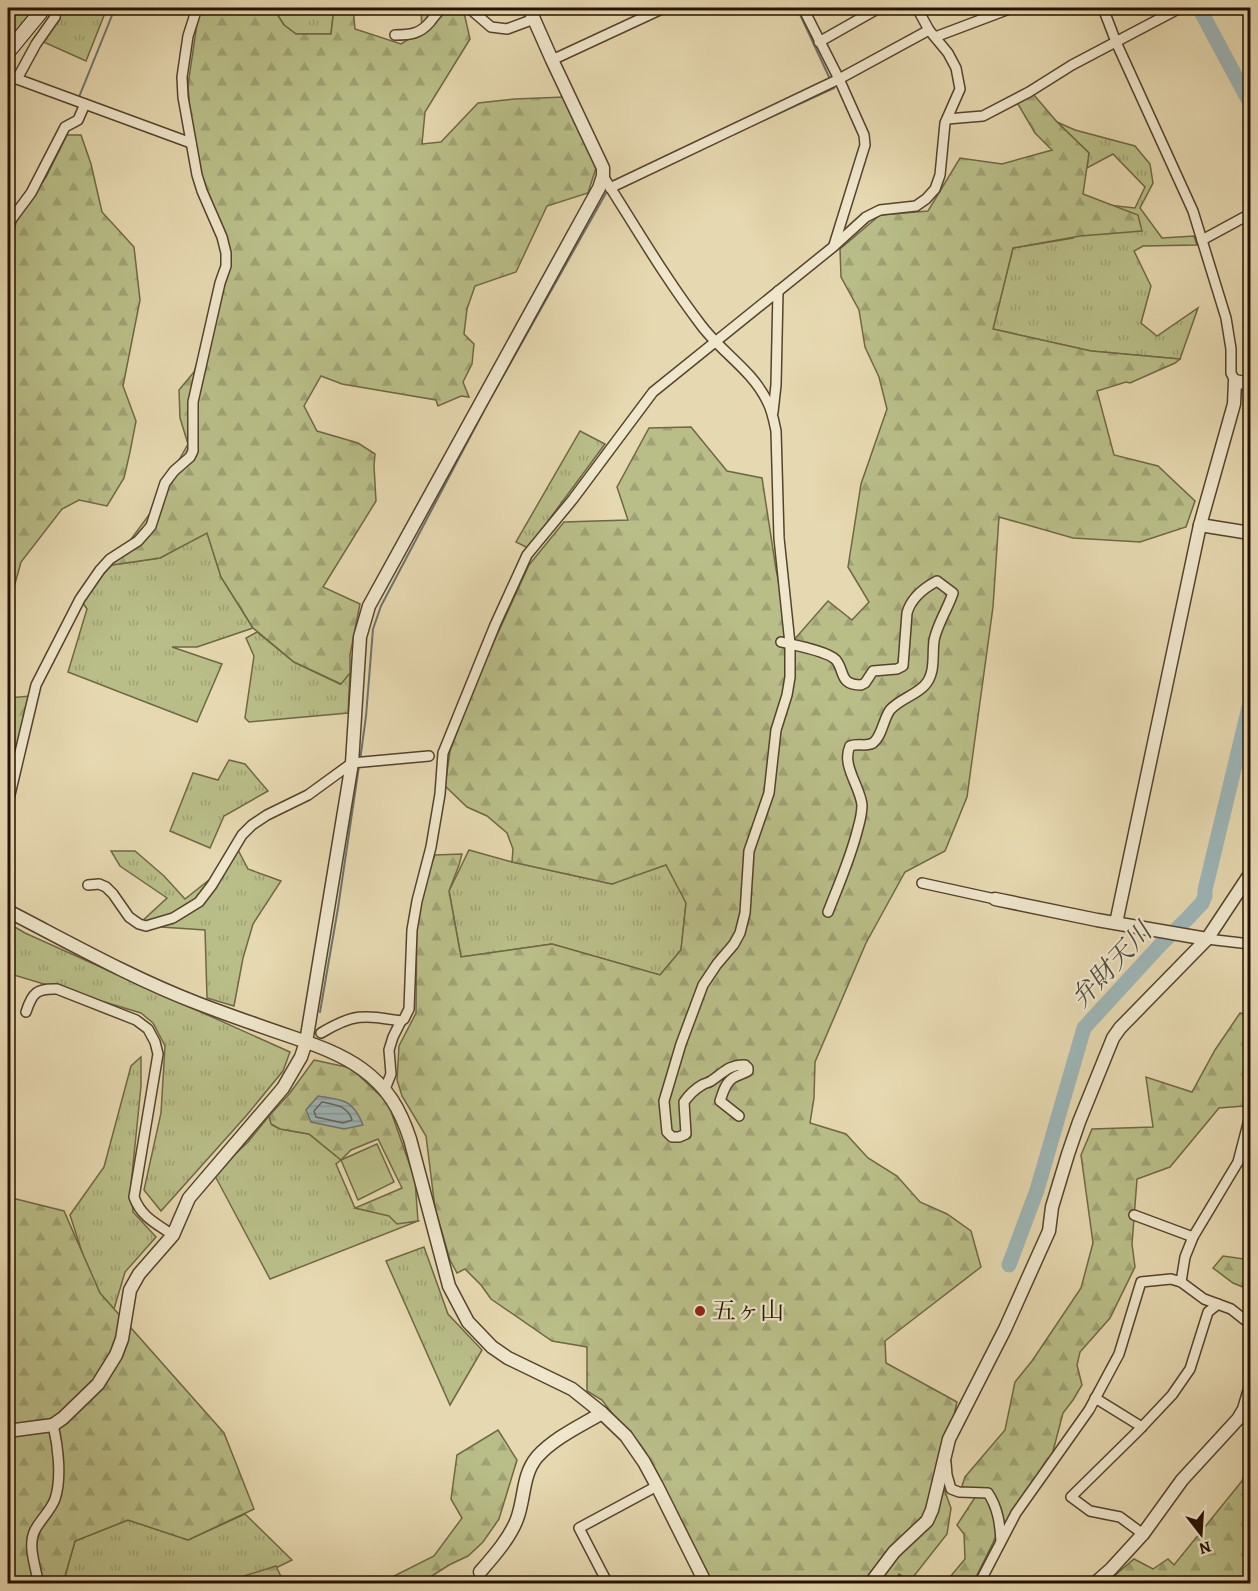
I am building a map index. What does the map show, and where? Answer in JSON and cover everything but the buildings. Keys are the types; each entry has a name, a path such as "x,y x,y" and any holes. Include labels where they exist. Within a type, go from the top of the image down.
{"main road":[{"path":"8,52 44,8"}],"street":[{"path":"53,8 56,12 55,17 36,44 17,79 191,143"},
{"path":"8,803 36,685 80,598 110,559 138,541 151,526 165,483 193,451 193,402 220,283 226,266 222,237 197,175 183,97 182,76 188,36 197,8"},
{"path":"395,35 411,35 422,30 443,8"},
{"path":"8,1433 53,1425 99,1384 116,1355 122,1339 130,1290 139,1274 173,1235 189,1198 283,1088 301,1057 306,1042 352,763 360,638 369,606 599,188 603,176 603,168 532,13 507,29 491,27 469,8"},
{"path":"552,60 664,8"},
{"path":"803,8 864,135 865,145 833,247"},
{"path":"819,42 879,8"},
{"path":"385,1089 391,1074 389,1050 393,1037 409,1009 412,930 440,794 443,753 498,617 527,555 573,499 653,392 833,247 866,217 880,210 916,206 926,200 935,189 940,175 947,119 960,89 956,68 917,8"},
{"path":"610,188 932,33 1012,8"},
{"path":"1103,8 1116,42 1193,212 1226,318 1231,348 1231,373 1235,381 1234,404 1200,525 1116,923"},
{"path":"947,119 983,116 1029,92 1072,65 1180,8"},
{"path":"8,234 11,220 31,193 65,127 78,120 85,104"},
{"path":"603,176 675,288 714,341 739,364 767,400 773,414 776,431 779,538 785,643 790,677 787,695 776,730 769,793 749,851 745,914 740,933 703,985 681,1044 664,1101 666,1132 672,1137 686,1134 684,1102 691,1093 710,1082 727,1068 745,1065 748,1071 730,1080 720,1101 739,1116"},
{"path":"1202,240 1251,214"},
{"path":"773,414 776,385 778,291"},
{"path":"1235,381 1251,384"},
{"path":"1200,525 1251,532"},
{"path":"785,643 822,652 835,660 848,682 861,686 873,671 897,669 903,666 906,613 916,596 937,581 953,593 934,639 933,665 925,686 898,702 890,711 874,742 867,746 857,744 850,746 847,752 862,804 852,851 828,912"},
{"path":"88,885 99,884 106,887 129,917 139,924 146,926 173,918 199,902 242,835 269,814 308,795 352,763 429,756"},
{"path":"870,1584 894,1552 927,1521 932,1510 950,1439 1005,1329 1049,1231 1052,1208 1076,1132 1113,1038 1120,1028 1207,939 1251,874"},
{"path":"922,884 1192,937 1251,944"},
{"path":"8,911 149,983 196,1003 330,1051 364,1070 385,1089 404,1119 449,1286 468,1322 492,1347 524,1366 572,1389 626,1436 657,1486 706,1584"},
{"path":"26,1012 37,992 43,988 57,989 136,1020 148,1029 158,1054 134,1197 143,1214 173,1235"},
{"path":"321,1033 354,1017 401,1021"},
{"path":"1180,1282 1185,1257 1193,1237 1238,1162 1251,1116"},
{"path":"1134,1215 1193,1237"},
{"path":"979,1584 1016,1513 1083,1419 1119,1354 1141,1282 1171,1279 1180,1282 1204,1299 1231,1309 1251,1324"},
{"path":"1143,1534 1120,1517 1090,1511 1071,1497 1172,1395 1190,1369 1208,1312 1218,1304"},
{"path":"1094,1584 1143,1534 1182,1480 1238,1419 1251,1389"},
{"path":"1095,1398 1142,1427"},
{"path":"480,1572 501,1546 517,1519 526,1477 536,1459 546,1448 602,1413"},
{"path":"37,1576 32,1543 34,1531 55,1498 59,1469 53,1425"},
{"path":"945,1459 951,1489 959,1492 988,1493 999,1520 1001,1541"},
{"path":"608,1584 579,1528 657,1486"}],"green space":[{"path":"8,8 44,8 8,53"},
{"path":"52,8 107,8 86,61 39,40 55,17"},
{"path":"203,8 273,8 284,25 296,34 331,34 334,8 353,8 355,29 401,44 422,31 421,9 463,8 470,39 425,112 422,144 441,142 478,103 564,97 596,168 588,193 547,206 516,272 475,286 467,309 464,334 474,344 472,364 463,382 469,397 461,396 438,406 436,400 342,384 321,376 304,406 317,431 358,443 375,454 376,501 323,587 360,604 350,655 350,673 341,684 294,662 253,628 221,577 207,533 160,558 112,565 157,504 162,490 188,444 180,418 179,390 194,372 227,278 212,213 193,156 188,85 198,17"},
{"path":"273,8 334,8 331,34 296,34 284,25"},
{"path":"1034,95 1057,122 1089,153 1083,194 1138,215 1142,231 1080,236 1013,248 993,329 1091,351 1180,359 1130,383 1126,382 1097,391 1114,455 1158,466 1195,501 1186,527 1140,542 1073,538 999,517 993,607 967,797 945,851 905,872 866,943 815,1062 814,1098 810,1123 846,1134 868,1158 897,1176 920,1202 947,1214 971,1231 981,1267 885,1341 886,1363 957,1402 940,1478 951,1508 947,1534 910,1581 899,1574 893,1583 884,1580 880,1584 713,1583 648,1456 602,1400 587,1391 587,1347 552,1341 491,1299 465,1269 457,1273 450,1260 435,1208 426,1136 402,1096 397,1080 399,1046 416,1013 417,901 435,855 462,854 449,891 461,957 552,944 660,975 681,950 686,903 666,865 612,884 512,862 513,849 507,833 487,816 467,807 445,786 450,751 477,679 529,565 564,522 628,520 617,487 649,428 691,427 727,471 762,478 790,641 793,641 828,601 852,620 869,602 848,567 861,484 887,409 879,377 865,347 859,310 841,277 840,249 880,215 928,211 960,158 1002,164 1052,150 1035,133 1015,99"},
{"path":"1057,122 1075,130 1135,146 1150,164 1153,183 1140,208 1162,238 1194,236 1197,245 1143,246 1134,251 1151,286 1141,323 1157,336 1198,308 1180,359 1091,351 993,329 1013,248 1073,238 1071,201 1135,208 1145,187 1113,154 1087,168 1089,153"},
{"path":"67,135 81,135 91,164 102,212 134,247 140,300 123,386 136,421 124,478 107,506 79,500 62,509 21,562 8,609 8,248 16,221 46,177"},
{"path":"580,431 605,444 528,548 516,542"},
{"path":"207,532 221,577 253,628 197,647 172,647 222,664 197,722 68,672 87,609 80,599 112,565 160,558"},
{"path":"257,632 294,662 340,684 350,673 348,713 249,722 245,718 254,656 246,638"},
{"path":"30,696 8,779 8,698"},
{"path":"229,760 245,764 268,791 224,816 210,848 170,831 193,773 218,780"},
{"path":"236,846 248,869 281,881 253,924 243,958 234,1006 207,998 205,930 139,924 167,898 120,866 111,851 135,851 164,876 185,899 219,872"},
{"path":"469,850 612,884 668,859 686,903 681,950 660,975 552,944 461,957 449,891"},
{"path":"8,923 25,933 290,1052 283,1071 161,1211 144,1190 161,1113 165,1046 153,1023 141,1013 14,975 8,977"},
{"path":"1240,1013 1250,1015 1250,1104 1219,1108 1170,1167 1137,1179 1132,1244 1135,1267 1110,1318 1080,1352 1077,1365 1082,1385 1063,1413 1052,1455 996,1537 973,1583 941,1584 965,1559 964,1534 957,1525 976,1496 962,1486 965,1477 1005,1430 1015,1382 1032,1361 1081,1288 1093,1243 1081,1155 1092,1129 1153,1127 1146,1077 1192,1092 1215,1050"},
{"path":"141,1057 141,1086 131,1185 133,1212 156,1237 125,1272 114,1309 93,1286 70,1215 104,1167 131,1066"},
{"path":"314,1060 351,1068 388,1103 415,1180 418,1221 397,1224 389,1216 355,1208 402,1188 378,1139 351,1150 341,1160 309,1134 280,1129 271,1124 269,1116 290,1093"},
{"path":"269,1116 272,1125 280,1129 309,1134 341,1160 336,1164 355,1208 418,1221 270,1279 214,1174 248,1142"},
{"path":"377,1144 394,1182 358,1200 341,1160"},
{"path":"8,1197 64,1211 100,1293 224,1433 254,1509 188,1540 128,1520 75,1541 63,1583 8,1583"},
{"path":"1250,1222 1250,1290 1233,1283 1213,1268 1223,1256 1244,1259"},
{"path":"424,1247 448,1314 482,1350 450,1405 386,1261"},
{"path":"498,1430 517,1460 499,1519 483,1542 468,1556 421,1583 387,1583 388,1579 434,1556 462,1518 451,1499 457,1455"},
{"path":"1250,1454 1250,1583 1106,1583 1134,1559 1153,1569 1168,1559 1174,1565 1242,1481"},
{"path":"245,1514 292,1560 245,1583 63,1584 75,1541 128,1520 188,1540"},
{"path":"276,1566 284,1583 222,1583"}],"water":[{"path":"318,1096 351,1105 363,1125 344,1129 311,1122 306,1110"}],"waterway":[{"path":"79,97 115,8"},
{"path":"797,8 830,79"},
{"name":"弁財天川","path":"1199,8 1250,103"},
{"path":"734,134 834,88 832,84"},
{"path":"360,761 373,629 381,606 488,403 609,191"},
{"name":"弁財天川","path":"1009,1265 1037,1190 1084,1028 1202,903 1250,703"},
{"path":"320,1012 359,766"}],"place":[{"name":"五ヶ山","path":"700,1311"}]}
